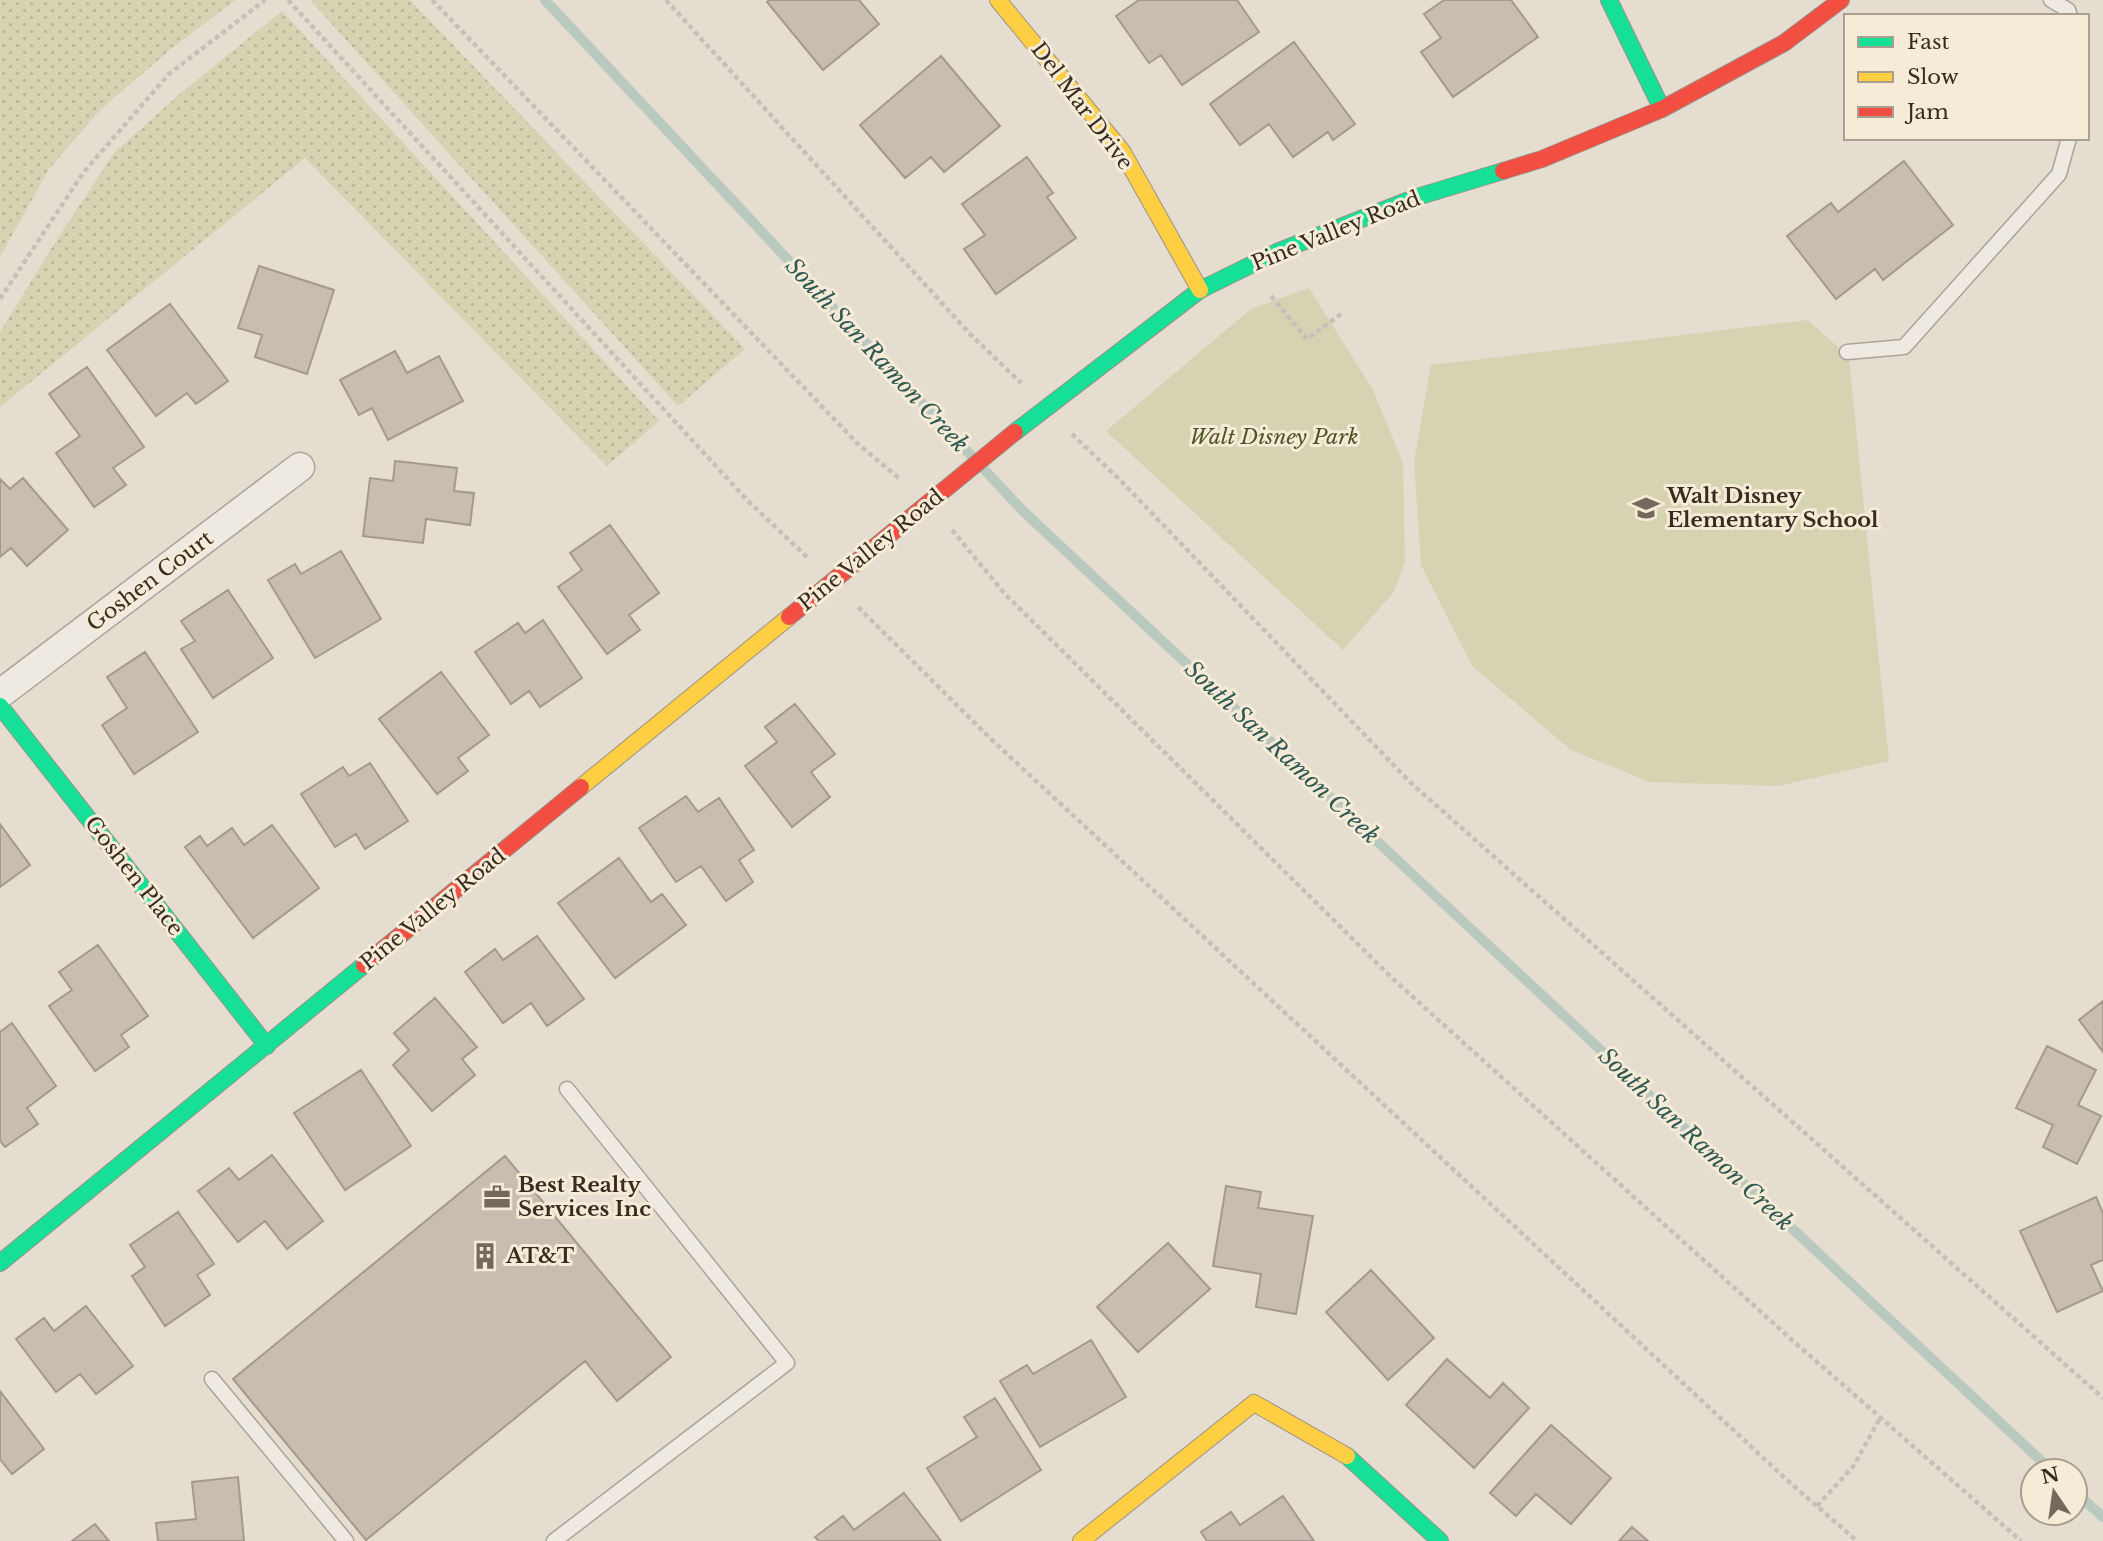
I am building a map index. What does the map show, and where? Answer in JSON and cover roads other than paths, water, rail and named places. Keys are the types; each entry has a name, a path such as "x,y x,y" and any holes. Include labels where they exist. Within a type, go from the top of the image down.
{"street":[{"name":"Del Mar Drive","path":"998,0 1122,151 1200,290"},
{"path":"1609,0 1662,109"},
{"name":"Pine Valley Road","path":"0,1263 927,503 1200,290 1277,252 1417,197 1542,159 1662,109 1784,43 1841,0"},
{"name":"Goshen Court","path":"0,694 300,467"},
{"name":"Goshen Place","path":"0,706 267,1046"},
{"path":"1082,1541 1254,1403 1343,1452 1440,1541"}],"lane":[{"path":"2051,0 2068,10 2069,14"},
{"path":"1847,352 1904,347 2059,174 2068,140"},
{"path":"554,1541 787,1363 567,1089"},
{"path":"212,1379 346,1541"}],"waterway":[{"name":"South San Ramon Creek","path":"545,0 1023,511 2037,1457"},
{"name":"South San Ramon Creek","path":"2089,1504 2103,1517"}],"place":[{"name":"Walt Disney Elementary School","path":"1646,508"},
{"name":"Best Realty Services Inc","path":"497,1197"},
{"name":"AT&T","path":"485,1256"}],"park label":[{"name":"Walt Disney Park","path":"1274,437"}]}
